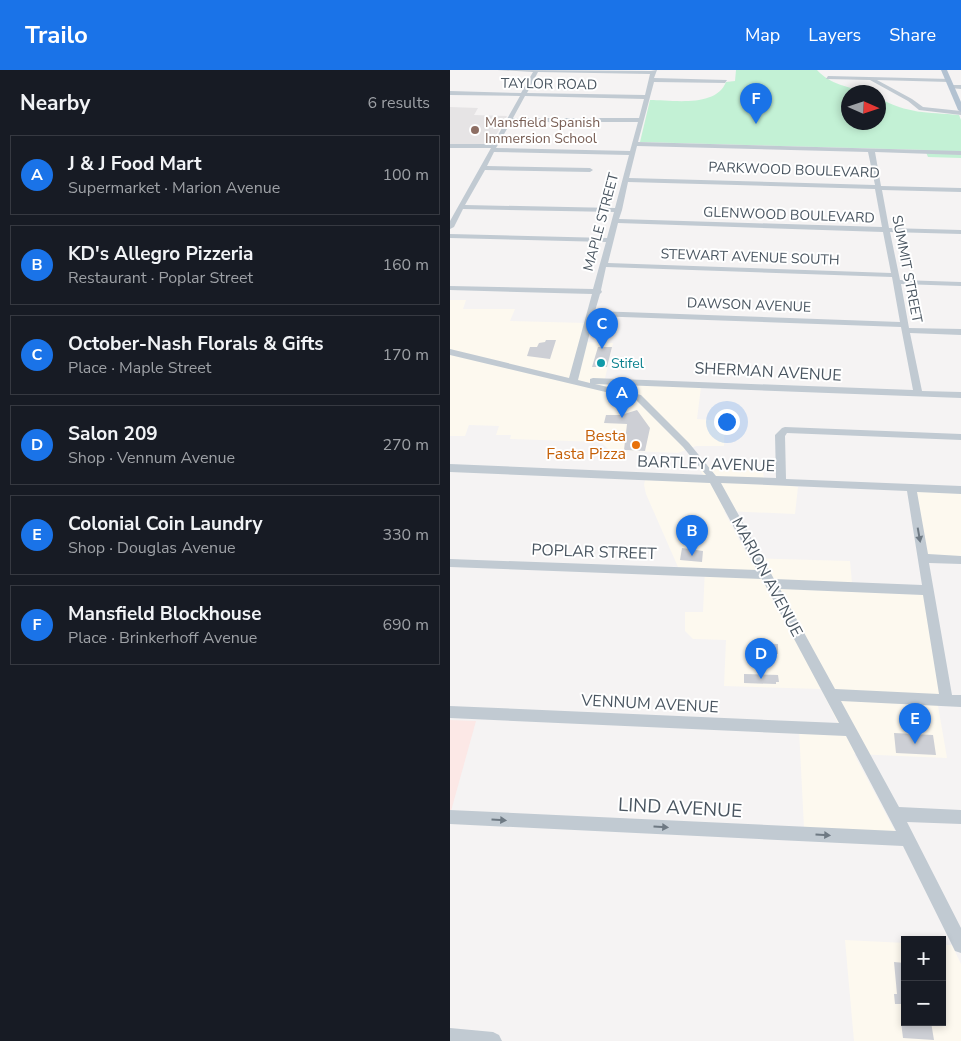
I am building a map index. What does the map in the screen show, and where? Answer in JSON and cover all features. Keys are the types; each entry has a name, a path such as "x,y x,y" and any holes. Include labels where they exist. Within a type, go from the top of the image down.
{"main road":[{"path":"944,70 961,111"}],"street":[{"path":"500,70 653,74 725,81"},
{"path":"450,227 536,71"},
{"name":"MAPLE STREET","path":"573,381 617,220 653,74"},
{"path":"828,78 950,84 961,87"},
{"path":"872,79 910,100 921,109 961,111"},
{"name":"TAYLOR ROAD","path":"450,93 648,97"},
{"path":"510,120 642,120"},
{"path":"636,144 961,152"},
{"path":"450,146 634,153"},
{"name":"SUMMIT STREET","path":"871,150 918,394"},
{"path":"483,168 590,170"},
{"path":"627,179 961,189"},
{"path":"461,207 619,210"},
{"name":"GLENWOOD BOULEVARD","path":"617,220 961,231"},
{"path":"450,236 611,240"},
{"name":"STEWART AVENUE SOUTH","path":"605,264 896,278 961,284"},
{"path":"450,288 598,292"},
{"name":"DAWSON AVENUE","path":"592,313 906,327 961,332"},
{"name":"MARION AVENUE","path":"450,352 628,394 642,399 686,445 714,479 895,814 961,945"},
{"name":"SHERMAN AVENUE","path":"573,381 961,395"},
{"path":"628,394 637,382"},
{"path":"781,481 780,435 785,430 961,437"},
{"name":"BARTLEY AVENUE","path":"450,468 961,490"},
{"path":"830,696 954,701 928,590 911,487"},
{"path":"923,558 961,560"},
{"name":"POPLAR STREET","path":"450,563 928,590"},
{"name":"VENNUM AVENUE","path":"450,712 849,730"},
{"path":"895,814 961,817"},
{"name":"LIND AVENUE","path":"450,817 908,839"},
{"path":"450,1037 493,1041"}],"shaded area":[{"name":"Mansfield Spanish Immersion School","path":"450,107 478,108 474,115 507,116 491,144 450,144"},
{"path":"450,300 466,300 463,309 515,309 510,321 586,323 581,342 613,343 604,383 701,387 697,419 725,421 724,446 696,446 678,453 609,450 601,442 510,439 511,435 496,435 499,426 469,425 465,436 450,436"},
{"path":"697,465 763,468 764,483 798,487 795,514 724,511 749,558 850,561 852,583 924,586 942,694 936,694 947,758 854,754 896,833 804,828 799,729 842,731 821,689 724,686 726,640 693,639 685,631 685,612 703,612 705,568 678,567 646,494 644,485 645,480 707,481"},
{"path":"915,491 961,493 961,557 926,555"},
{"path":"450,720 476,721 451,811 450,811"},
{"path":"845,940 901,943 901,1026 946,1026 946,945 952,945 961,964 961,1041 854,1041"}],"green space":[{"path":"736,70 817,70 828,79 842,85 841,130 886,130 886,102 908,110 959,115 961,120 961,158 928,157 925,150 640,142 650,100 692,101 703,99 713,96 721,90 726,82 735,81"}],"building":[{"path":"546,340 556,340 550,359 527,356 530,347 537,347 539,343"},
{"path":"598,347 612,347 607,367 592,367"},
{"path":"637,410 650,428 645,451 624,450 627,424 604,423 606,415 621,415"},
{"path":"682,548 703,551 702,562 680,560"},
{"path":"752,643 778,644 778,654 752,653"},
{"path":"744,674 778,675 779,682 776,682 776,684 744,683"},
{"path":"894,733 933,735 936,755 896,753"},
{"path":"894,962 901,963 901,1004 895,1004 894,994 897,994"},
{"path":"902,1026 932,1026 934,1040 903,1038"}],"place":[{"name":"Mansfield Blockhouse","path":"756,124"},
{"name":"Mansfield Spanish Immersion School","path":"475,130"},
{"name":"October-Nash Florals & Gifts","path":"602,349"},
{"name":"Stifel","path":"601,363"},
{"name":"J & J Food Mart","path":"622,418"},
{"name":"Besta Fasta Pizza","path":"636,445"},
{"name":"KD's Allegro Pizzeria","path":"692,556"},
{"name":"Salon 209","path":"761,679"},
{"name":"Colonial Coin Laundry","path":"915,744"}]}
